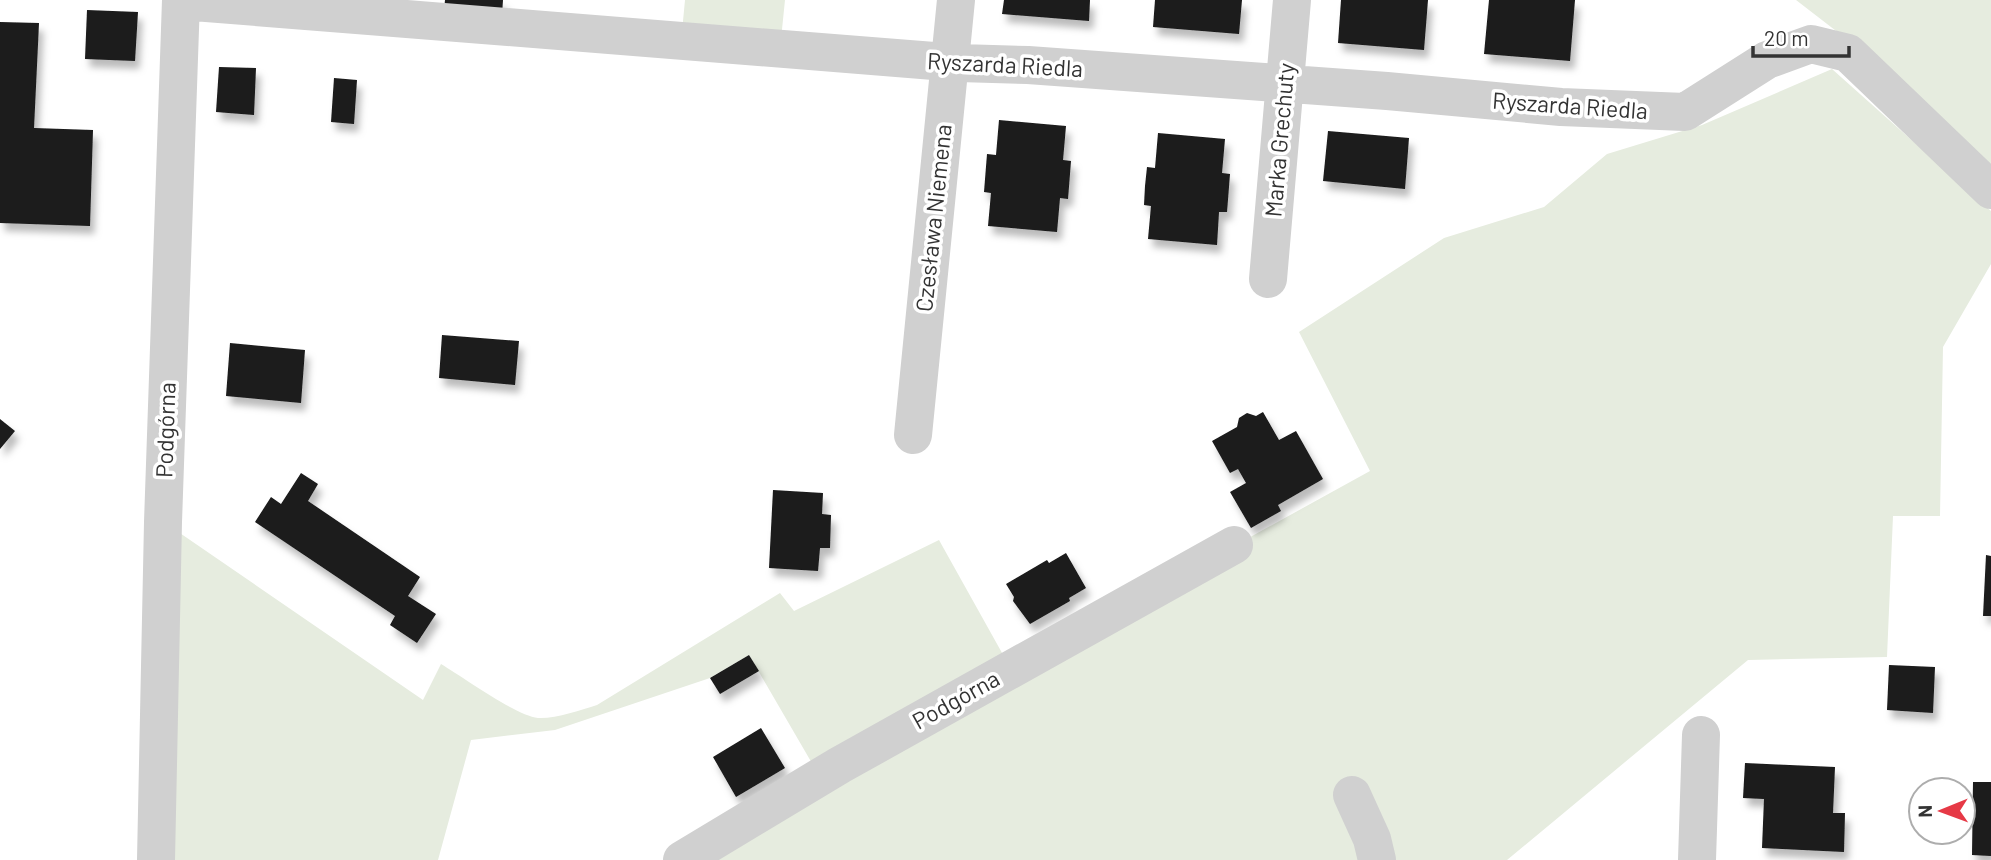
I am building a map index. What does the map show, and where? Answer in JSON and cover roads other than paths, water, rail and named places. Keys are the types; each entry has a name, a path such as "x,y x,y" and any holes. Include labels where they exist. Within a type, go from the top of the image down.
{"street":[{"name":"Czesława Niemena","path":"913,435 956,0"},
{"name":"Marka Grechuty","path":"1268,279 1292,0"},
{"name":"Ryszarda Riedla","path":"181,1 949,62 1285,83 1562,107 1685,112 1767,60 1811,44 1848,53 1991,190"},
{"name":"Podgórna","path":"156,860 163,522 181,1"},
{"name":"Podgórna","path":"682,860 840,765 1234,545"},
{"path":"1697,860 1701,735"},
{"path":"1352,795 1372,839 1377,860"}]}
